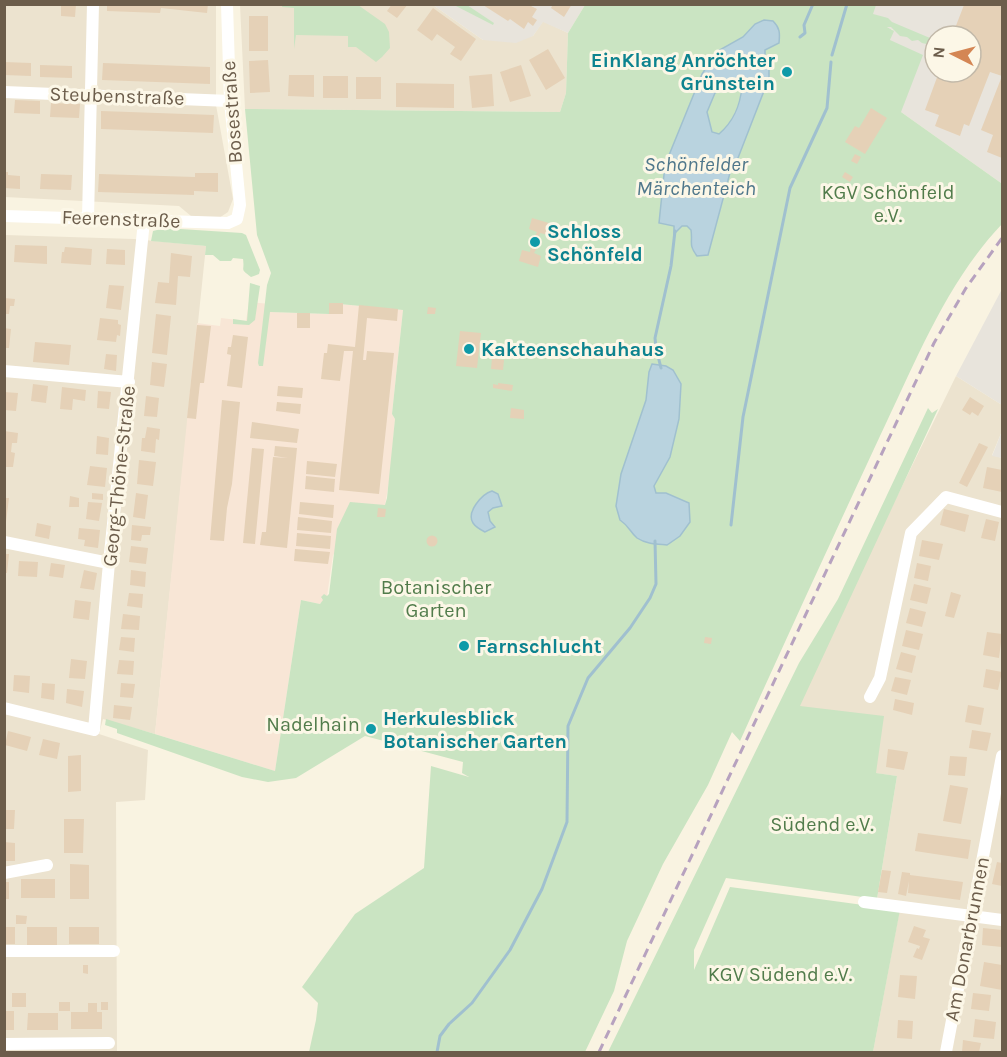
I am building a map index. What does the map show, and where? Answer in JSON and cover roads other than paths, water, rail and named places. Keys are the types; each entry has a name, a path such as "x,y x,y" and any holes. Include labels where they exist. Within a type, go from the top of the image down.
{"street":[{"path":"88,218 93,4"},
{"name":"Bosestraße","path":"227,4 230,101 240,205 237,219"},
{"name":"Steubenstraße","path":"4,92 230,101"},
{"name":"Feerenstraße","path":"4,216 228,223 237,219"},
{"name":"Georg-Thöne-Straße","path":"4,708 94,730 144,221"},
{"path":"4,371 129,382"},
{"path":"870,697 880,678 911,532 946,497 1002,512"},
{"path":"4,542 109,563"},
{"name":"Am Donarbrunnen","path":"946,1053 971,916 1001,773 1002,756"},
{"path":"4,873 48,865"},
{"path":"864,902 1002,920"},
{"path":"4,951 114,951"},
{"path":"4,1044 110,1043"}],"water":[{"name":"Schönfelder Märchenteich","path":"764,20 773,21 779,31 779,43 765,50 765,59 769,62 769,78 738,158 731,169 708,255 697,256 692,246 691,230 687,226 682,226 674,234 674,226 659,223 665,165 702,74 716,52 743,37 755,24","holes":["736,81 742,87 740,101 732,118 719,134 712,132 707,112 715,93"]},
{"path":"652,364 666,366 673,370 681,384 679,419 670,457 654,486 656,493 666,493 689,503 690,522 680,536 667,545 648,543 637,538 620,520 616,506 621,474 646,400"},
{"path":"492,491 498,494 502,506 488,512 490,521 495,527 485,532 478,528 471,519 473,509"}],"waterway":[{"path":"800,37 805,33 804,25 813,4"},
{"path":"832,55 847,4"},
{"path":"731,525 743,417 790,188 827,108 831,62"},
{"path":"661,368 655,338 671,266 675,231"},
{"path":"437,1052 440,1036 449,1024 472,1003 510,950 542,889 567,822 568,726 588,678 630,628 650,598 656,584 655,541"}],"railway":[{"path":"599,1052 934,343 966,288 1002,238"}],"place":[{"name":"EinKlang Anröchter Grünstein","path":"787,72"},
{"name":"Schloss Schönfeld","path":"535,242"},
{"name":"Kakteenschauhaus","path":"469,349"},
{"name":"Farnschlucht","path":"464,646"},
{"name":"Herkulesblick Botanischer Garten","path":"371,729"}],"park label":[{"name":"KGV Schönfeld e.V.","path":"888,204"},
{"name":"Botanischer Garten","path":"436,598"},
{"name":"Nadelhain","path":"313,724"},
{"name":"Südend e.V.","path":"822,824"},
{"name":"KGV Südend e.V.","path":"780,974"}]}
